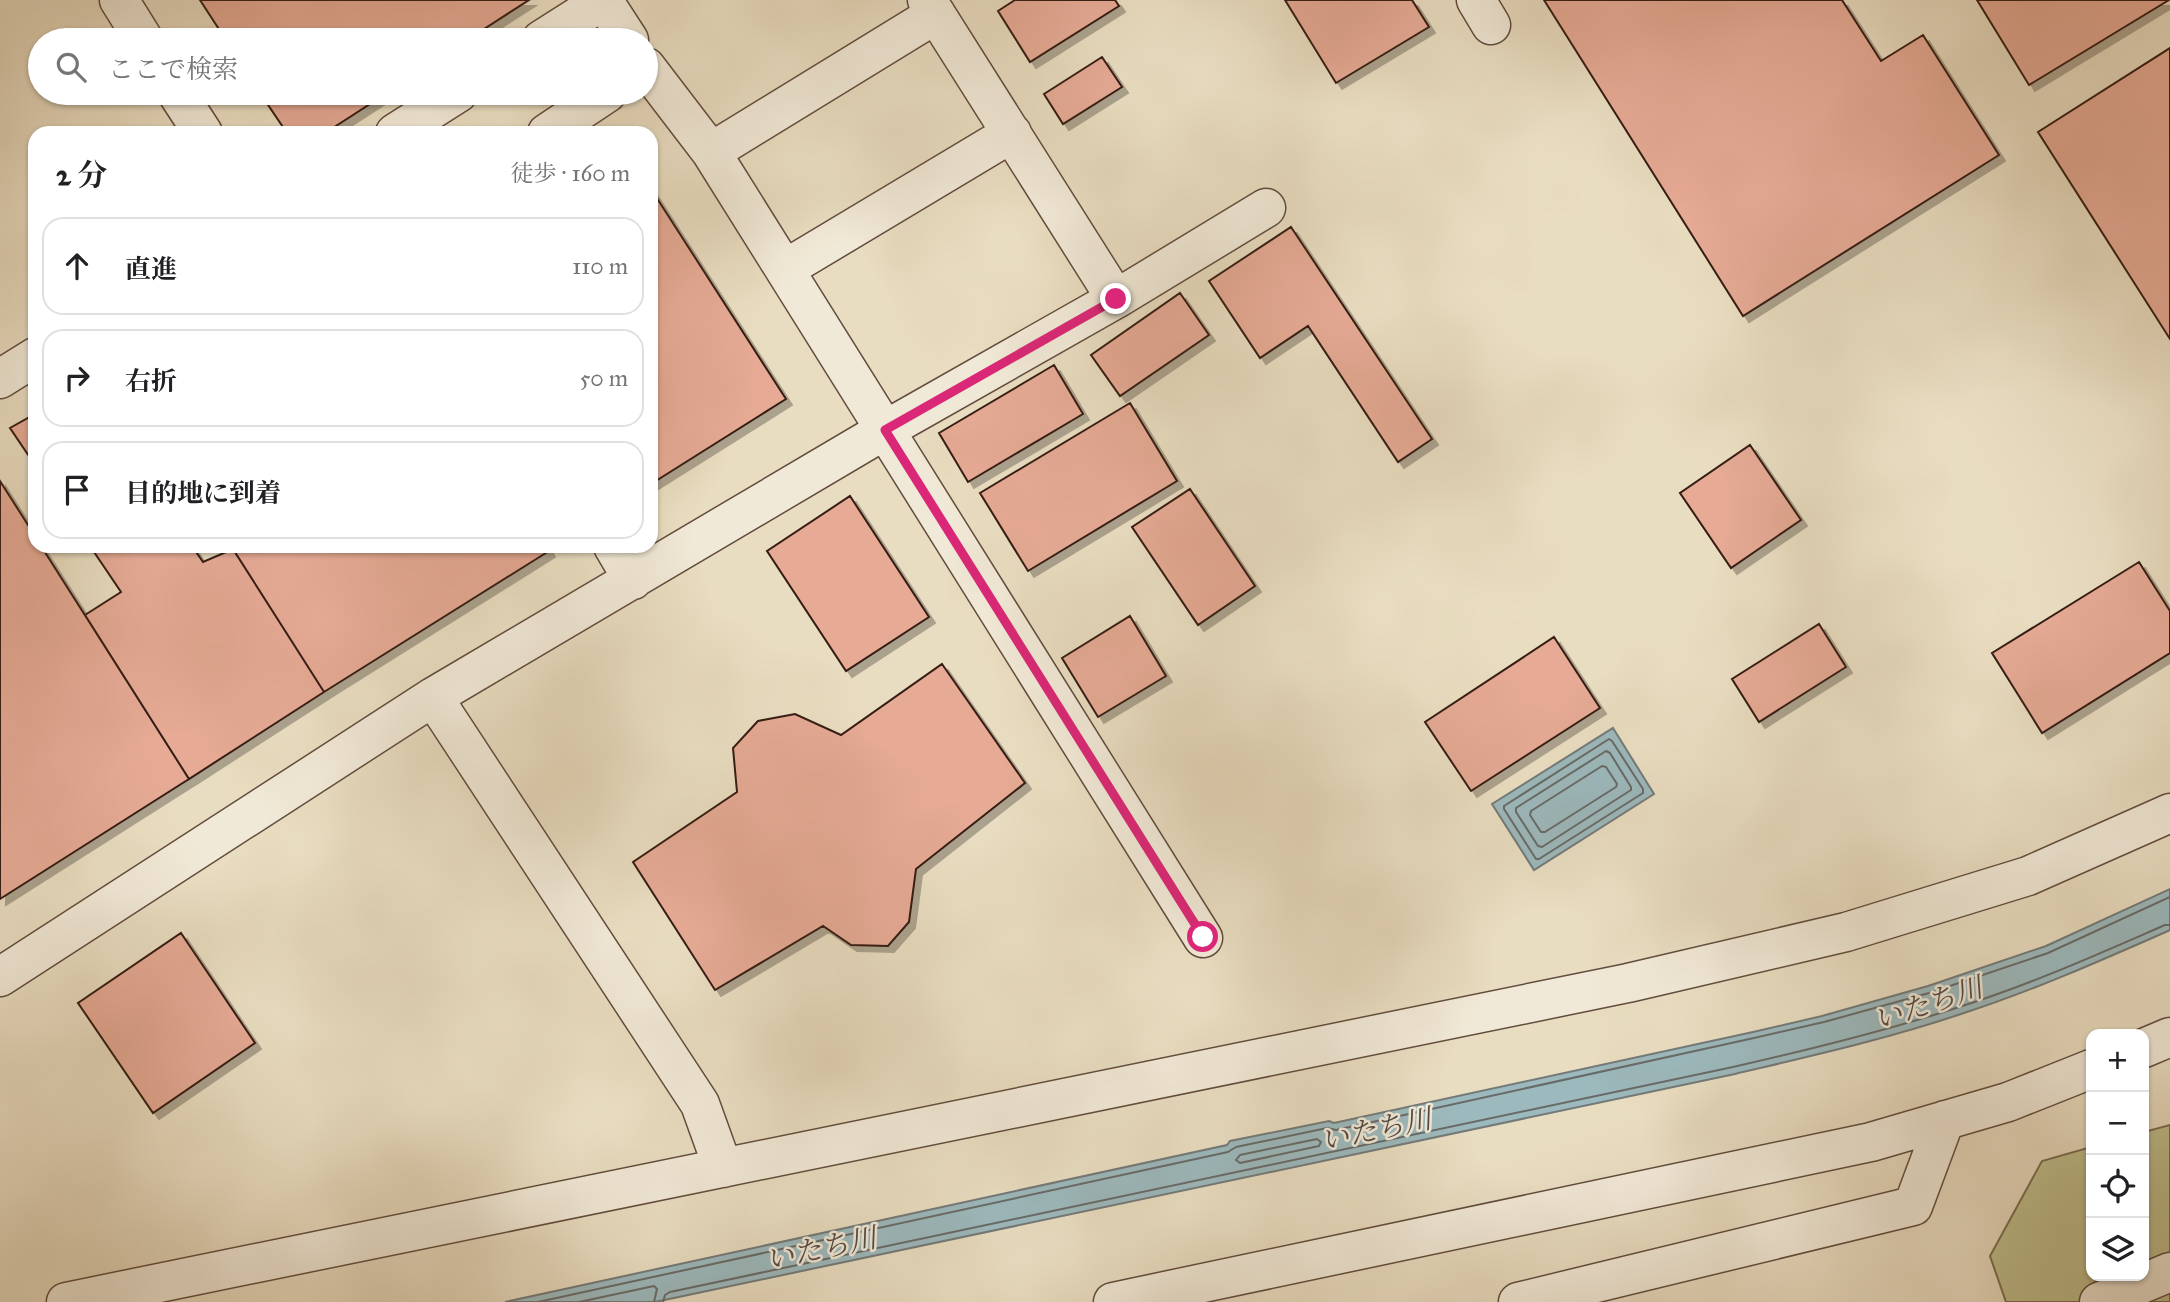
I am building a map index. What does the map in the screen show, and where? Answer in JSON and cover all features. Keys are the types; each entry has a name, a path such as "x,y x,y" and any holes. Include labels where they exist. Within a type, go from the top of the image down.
{"street":[{"path":"119,0 136,28"},
{"path":"560,28 604,0 622,28"},
{"path":"711,152 932,7 1116,299"},
{"path":"658,83 711,152 1203,937"},
{"path":"185,105 198,126"},
{"path":"406,126 439,105"},
{"path":"558,126 589,105"},
{"path":"785,269 1012,133"},
{"path":"0,977 433,697 885,430 1116,299 1266,208"},
{"path":"0,379 28,361"},
{"path":"617,553 633,580"},
{"path":"433,697 700,1104 723,1168"},
{"path":"66,1302 1628,983 1846,932 2028,876 2170,813"},
{"path":"2149,1046 2170,1037"},
{"path":"1113,1302 1871,1142 2008,1102 2086,1071"},
{"path":"1518,1302 1913,1206 1945,1120"},
{"path":"2099,1302 2170,1272"}],"shaded area":[{"path":"2170,1125 2170,1302 2006,1302 1990,1256 2042,1161 2086,1148 2086,1281 2149,1281 2149,1131"}],"water":[{"path":"1613,728 1654,794 1534,870 1492,804"},
{"name":"いたち川","path":"2170,889 2168,931 2066,975 1987,1005 1820,1054 655,1302 505,1302 1227,1145 1230,1141 1329,1121 1334,1123 1822,1016 1928,986 2046,946"}],"building":[{"path":"200,0 529,0 486,28 218,28"},
{"path":"1015,0 1115,0 1119,6 1030,62 998,11"},
{"path":"1285,0 1412,0 1429,27 1336,83"},
{"path":"1544,0 1842,0 1881,61 1923,35 1999,155 1743,316"},
{"path":"1977,0 2169,0 2029,85"},
{"path":"2170,48 2170,339 2038,132"},
{"path":"1102,57 1122,87 1063,124 1044,94"},
{"path":"268,105 368,105 336,126 282,126"},
{"path":"658,200 786,399 658,480"},
{"path":"1291,227 1432,439 1398,462 1308,326 1260,358 1209,281"},
{"path":"1180,293 1209,335 1120,396 1091,355"},
{"path":"1054,365 1083,414 968,482 939,433"},
{"path":"1130,403 1177,481 1028,571 980,493"},
{"path":"28,418 28,455 10,428"},
{"path":"1750,445 1801,520 1731,568 1680,493"},
{"path":"0,481 28,525 28,553 45,553 189,779 0,899"},
{"path":"1190,489 1255,586 1198,625 1132,527"},
{"path":"850,496 929,617 846,671 767,551"},
{"path":"95,553 197,553 203,562 224,553 236,553 324,692 189,779 85,615 121,592"},
{"path":"235,553 546,553 324,692"},
{"path":"2139,562 2170,611 2170,653 2042,733 1992,653"},
{"path":"1130,616 1166,676 1098,717 1062,658"},
{"path":"1819,624 1846,667 1759,722 1732,679"},
{"path":"1554,637 1600,708 1471,791 1425,722"},
{"path":"942,664 1025,783 916,869 909,922 888,946 851,945 823,926 715,990 633,862 737,792 733,748 758,721 795,714 841,735"},
{"path":"181,933 255,1043 153,1113 78,1003"}],"route":[{"path":"1116,299 885,430 1203,937"}]}
